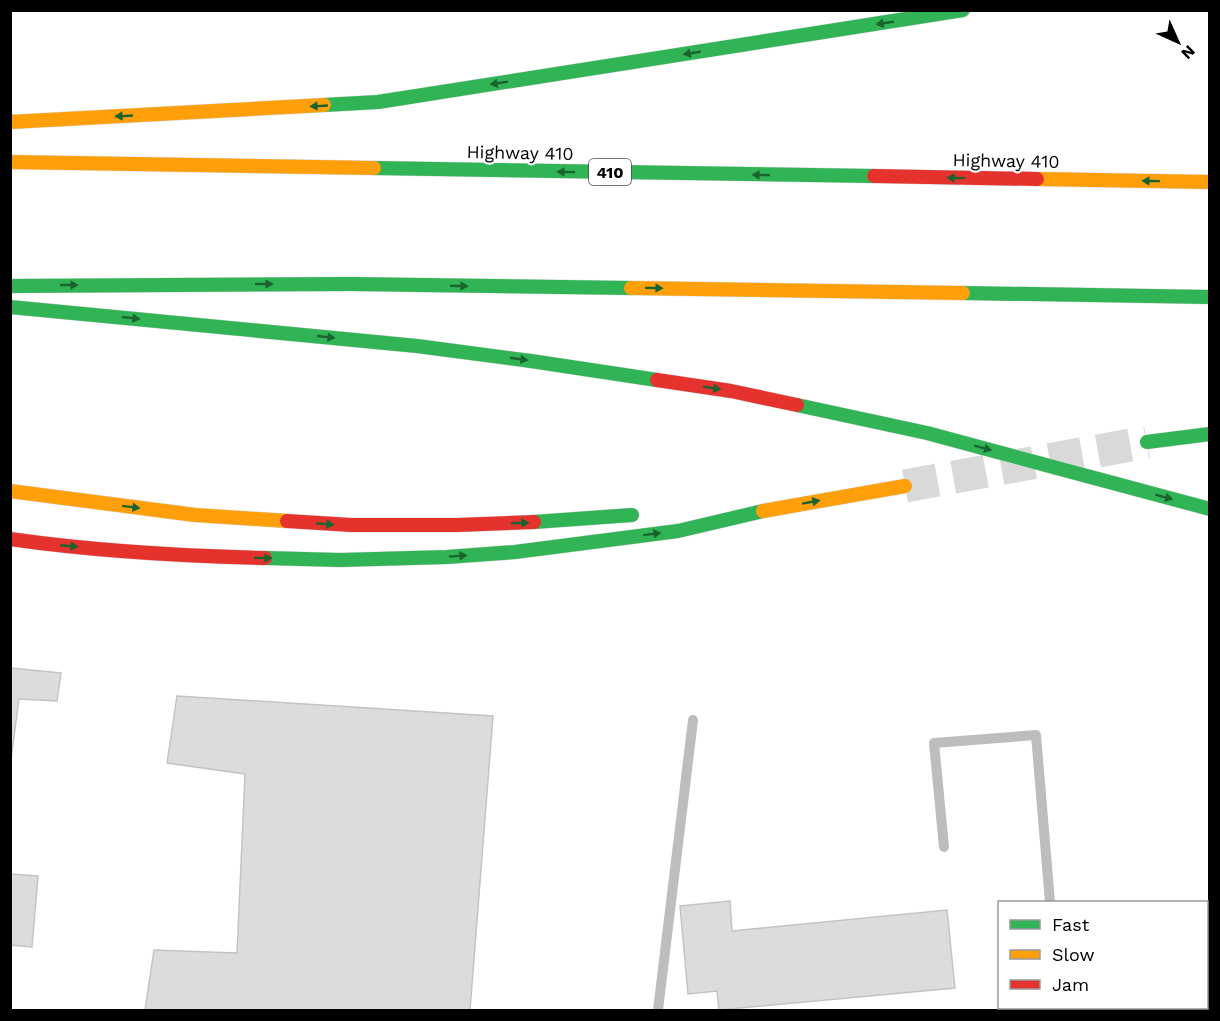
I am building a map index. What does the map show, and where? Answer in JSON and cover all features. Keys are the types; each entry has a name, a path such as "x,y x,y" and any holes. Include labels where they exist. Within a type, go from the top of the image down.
{"highway":[{"path":"10,122 378,102 963,10"},
{"name":"Highway 410","path":"10,162 1209,182"},
{"path":"10,286 351,284 1209,297"},
{"path":"10,306 417,346 731,391 927,433 1209,509"},
{"path":"1147,442 1209,434"},
{"path":"10,539 188,556 339,560 447,557 515,552 678,531 754,512 905,486"},
{"path":"10,491 195,515 351,525 457,525 560,521 650,514"},
{"path":"696,512 754,512"}],"lane":[{"path":"658,1011 693,720"},
{"path":"944,847 934,743 1036,735 1050,901"},
{"path":"1053,1011 1058,1009"}],"building":[{"path":"10,668 61,673 57,701 19,699 10,767"},
{"path":"177,696 493,716 470,1010 145,1010 154,950 237,953 245,774 167,763"},
{"path":"10,874 38,876 32,947 10,945"},
{"path":"730,901 732,931 947,910 955,988 719,1010 717,991 688,994 680,906"}],"tunnel":[{"path":"905,486 1147,442"}],"traffic: fast":[{"path":"324,105 378,102 963,10"},
{"path":"374,168 874,176"},
{"path":"10,286 351,284 631,288"},
{"path":"963,293 1210,297"},
{"path":"10,307 417,346 657,380"},
{"path":"797,405 927,433 1210,509"},
{"path":"1147,442 1210,434"},
{"path":"265,558 340,560 447,557 515,552 678,531 763,511"},
{"path":"534,522 632,515"}],"traffic: slow":[{"path":"10,122 324,105"},
{"path":"10,162 374,168"},
{"path":"1037,179 1210,182"},
{"path":"631,288 963,293"},
{"path":"763,511 905,486"},
{"path":"10,491 195,515 287,521"}],"traffic: jam":[{"path":"874,176 1037,179"},
{"path":"657,380 731,391 797,405"},
{"path":"287,521 351,525 534,522"},
{"path":"10,539 137,552 265,558"}]}
